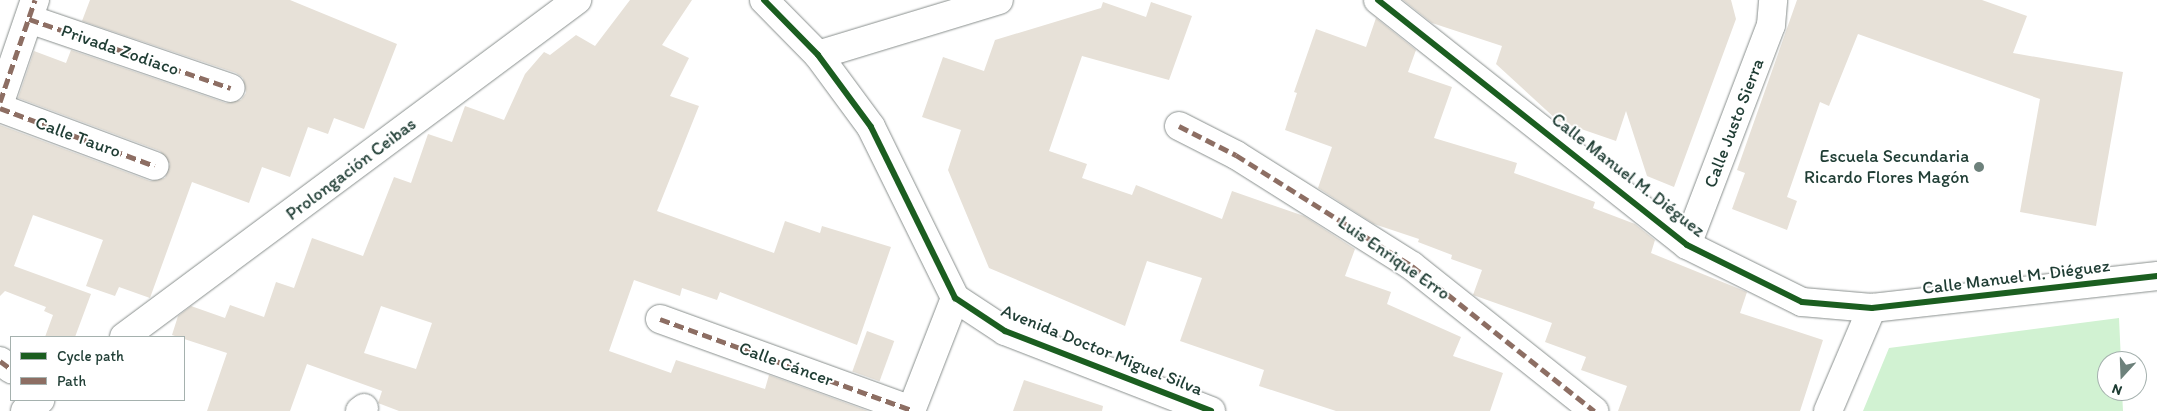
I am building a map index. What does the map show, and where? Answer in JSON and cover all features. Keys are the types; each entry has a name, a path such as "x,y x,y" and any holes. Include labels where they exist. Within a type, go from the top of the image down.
{"street":[{"name":"Prolongación Ceibas","path":"125,336 578,0"},
{"path":"764,0 818,55 871,127 955,298 911,410"},
{"path":"818,55 1000,0"},
{"name":"Calle Manuel M. Diéguez","path":"1378,0 1687,245 1802,302 1872,308 2157,276"},
{"name":"Calle Justo Sierra","path":"1687,245 1771,25 1773,0"},
{"path":"0,102 32,10"},
{"name":"Privada Zodiaco","path":"32,10 230,88"},
{"name":"Calle Tauro","path":"0,108 155,166"},
{"name":"Luis Enrique Erro","path":"1179,126 1236,155 1412,266 1594,411"},
{"name":"Avenida Doctor Miguel Silva","path":"955,298 1005,331 1211,411"},
{"path":"1828,411 1872,308"},
{"name":"Calle Cáncer","path":"660,319 911,410"},
{"path":"0,361 10,369"},
{"path":"25,411 39,401"}],"green space":[{"path":"2119,318 2121,351 2097,351 2097,401 2122,401 2123,411 1863,411 1889,348"}],"building":[{"path":"90,0 290,0 397,44 364,129 334,118 328,134 308,127 290,177 262,167 249,203 192,182 150,298 119,287 115,296 86,286 103,240 33,215 14,266 91,294 75,336 45,336 53,315 44,311 46,307 5,291 0,296 0,125 150,181 165,178 170,164 160,151 18,98 34,51 66,63 71,50 226,103 241,100 246,93 243,78 236,73 82,21"},
{"path":"630,0 692,0 662,45 689,58 670,96 699,106 657,211 774,253 785,221 820,233 822,226 891,247 857,345 720,292 717,300 682,288 680,296 634,280 609,351 671,373 676,360 765,389 769,375 868,411 399,411 378,403 382,391 307,364 290,411 207,411 227,353 185,339 185,336 172,335 178,316 191,306 225,318 230,305 264,317 276,282 294,288 312,238 363,256 394,177 411,183 428,134 452,142 465,106 504,120 525,74 544,52 550,55 576,35 595,46","holes":["381,306 432,323 416,369 364,353"]},
{"path":"1403,0 1731,0 1736,19 1674,187 1647,176 1626,111 1616,141 1558,121 1496,64 1502,46 1432,23"},
{"path":"1797,0 1982,0 2027,16 2013,53 2123,72 2096,226 2020,212 2040,99 1858,34 1829,106 1820,102 1787,197 1797,201 1787,230 1732,209 1745,173 1737,170"},
{"path":"1103,2 1146,17 1151,2 1192,16 1169,80 1082,56 1049,151 1087,164 1082,178 1132,195 1136,185 1222,219 1232,191 1304,216 1355,249 1345,276 1391,292 1387,304 1461,337 1453,356 1503,373 1490,411 1336,411 1259,386 1264,370 1180,341 1202,278 1147,261 1125,326 989,268 948,170 961,130 922,117 943,57 984,71 995,40 1101,8"},
{"path":"1376,18 1416,50 1408,72 1452,87 1434,138 1517,163 1514,173 1595,202 1593,208 1635,224 1655,240 1651,253 1747,292 1740,313 1823,340 1800,411 1618,411 1627,386 1581,370 1586,357 1545,342 1552,323 1473,295 1482,270 1451,259 1452,255 1418,242 1419,239 1374,224 1318,188 1332,147 1285,130 1297,93 1294,92 1316,29 1366,47"},
{"path":"867,331 894,341 880,381 852,371"},
{"path":"1024,380 1103,406 1102,411 1013,411"}],"marked path":[{"path":"0,102 35,0"},
{"path":"29,19 231,88"},
{"path":"0,108 155,166"},
{"path":"1179,126 1236,155 1412,266 1594,411"},
{"path":"660,319 911,410"},
{"path":"0,361 10,368"}],"cycle path":[{"path":"764,0 818,55 871,127 955,298 1005,331 1211,411"},
{"path":"1378,0 1687,245 1802,302 1872,308 2157,276"}],"place":[{"name":"Escuela Secundaria Ricardo Flores Magón","path":"1979,167"}]}
